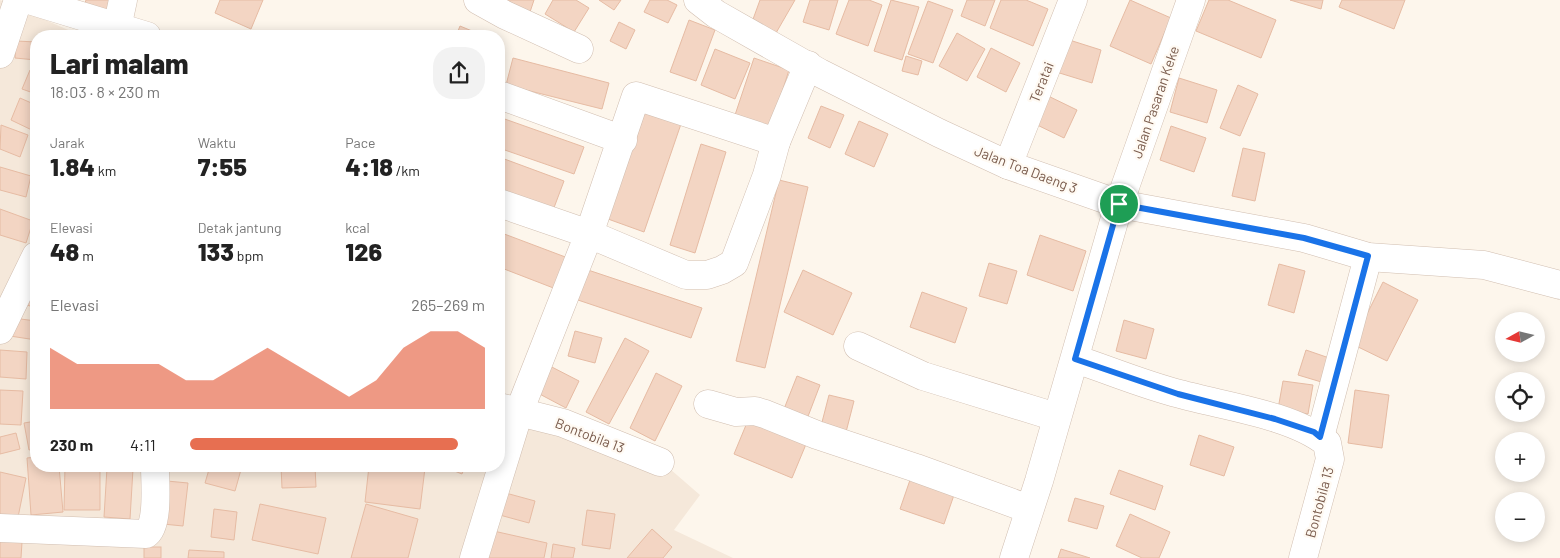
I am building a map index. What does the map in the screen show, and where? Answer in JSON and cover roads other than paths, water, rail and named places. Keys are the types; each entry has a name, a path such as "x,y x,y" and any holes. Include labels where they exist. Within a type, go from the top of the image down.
{"street":[{"path":"0,54 18,0"},
{"path":"29,0 124,30"},
{"path":"117,28 123,0"},
{"path":"478,0 505,16 579,48"},
{"name":"Jalan Toa Daeng 3","path":"698,0 716,14 808,65 939,133 1008,164 1119,204 1304,238 1368,256 1484,265 1560,285"},
{"name":"Teratai","path":"1008,164 1073,0"},
{"name":"Jalan Pasaran Keke","path":"1014,558 1075,359 1119,204 1191,0"},
{"path":"505,205 589,234 686,275 707,275 722,270 734,263 766,176 776,142 808,65"},
{"path":"505,426 509,409 589,234 623,140 636,96 776,142"},
{"path":"505,97 623,140"},
{"path":"1075,359 1178,394 1275,419 1314,432 1320,437 1368,256"},
{"path":"0,330 30,268"},
{"path":"858,346 923,376 1056,417"},
{"path":"708,404 736,412 755,411 765,414 817,435 1029,509"},
{"name":"Bontobila 13","path":"509,409 563,423 660,462"},
{"name":"Bontobila 13","path":"1303,558 1330,459 1327,443 1320,437"},
{"path":"0,528 146,534 153,528 155,472"},
{"path":"474,558 494,472"}]}
